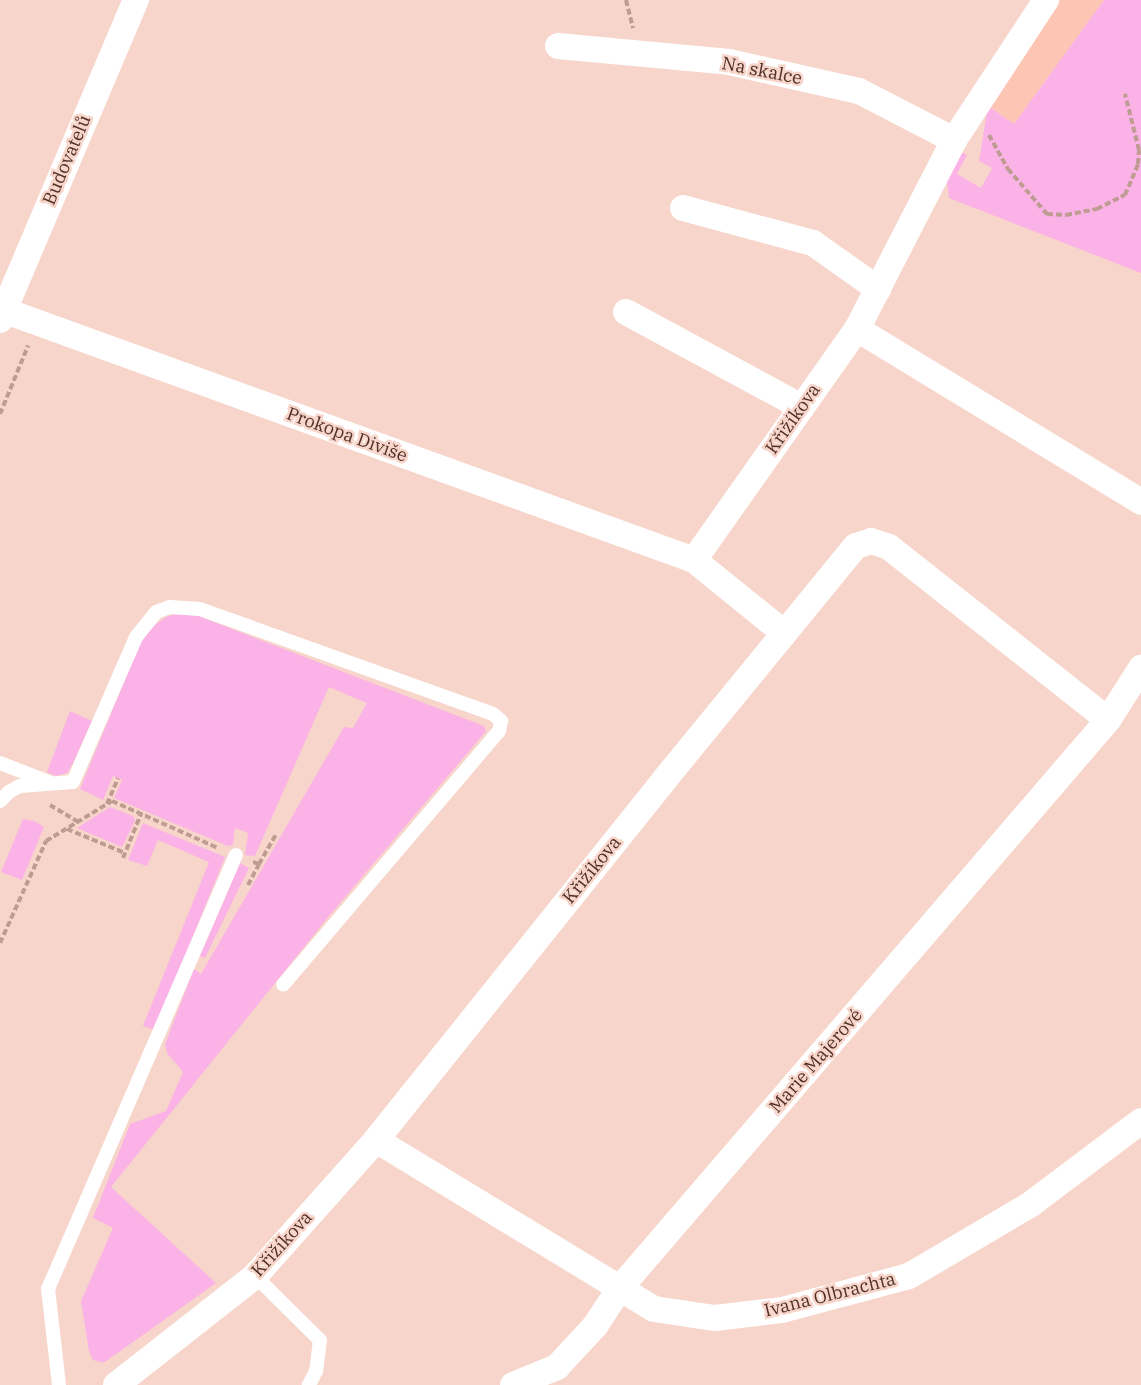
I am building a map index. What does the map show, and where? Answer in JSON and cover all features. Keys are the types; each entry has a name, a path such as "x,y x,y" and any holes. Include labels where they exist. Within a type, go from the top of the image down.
{"street":[{"name":"Budovatelů","path":"1,313 136,0"},
{"name":"Křižíkova","path":"694,560 857,329 954,140 1034,4"},
{"name":"Na skalce","path":"558,46 729,62 860,91 954,140"},
{"path":"683,208 813,243 878,289"},
{"path":"626,312 802,407"},
{"name":"Prokopa Diviše","path":"1,313 38,323 694,560"},
{"path":"857,329 1141,502"},
{"name":"Křižíkova","path":"116,1385 255,1276 376,1140 856,546 871,541 889,547 1108,720"},
{"path":"694,560 784,633"},
{"name":"Marie Majerové","path":"513,1385 530,1380 557,1367 595,1326 620,1288 1108,720 1141,668"},
{"name":"Ivana Olbrachta","path":"376,1140 654,1309 715,1318 782,1310 909,1276 1031,1204 1141,1121"}],"lane":[{"path":"0,801 20,786 73,782 136,637 156,612 170,607 200,609 493,714 501,721 499,730 283,985"},
{"path":"0,763 51,783"},
{"path":"59,1385 48,1289 236,855"},
{"path":"255,1276 320,1340 316,1371 309,1385"}],"path":[{"path":"971,114 992,138 1008,169 1047,214 1066,214 1097,209 1125,195 1138,164 1139,150 1125,94"},
{"path":"0,414 38,323"},
{"path":"107,805 118,778"},
{"path":"0,943 46,841 112,801 259,864 276,834"},
{"path":"66,829 124,856 141,814"}],"shaded area":[{"path":"1050,0 1104,0 1014,124 983,102"},
{"path":"1104,0 1141,0 1141,273 949,198 946,172 954,148 967,155 957,174 981,188 992,168 979,161 988,106 1014,124"},
{"path":"177,614 198,616 484,726 486,731 329,916 111,1187 216,1283 105,1362 100,1362 93,1360 89,1351 81,1301 113,1228 93,1218 130,1124 166,1111 183,1072 167,1053 165,1044 194,969 201,974 344,727 353,728 367,703 329,687 255,856 245,855 248,833 235,828 233,845 228,846 114,798 122,780 113,776 103,800 80,789 141,641 152,627 168,616"},
{"path":"70,711 92,721 67,773 56,776 47,772"},
{"path":"110,807 133,816 135,821 122,847 77,828"},
{"path":"23,819 34,821 44,827 22,880 1,872"},
{"path":"143,823 225,857 155,1030 143,1026 209,862 158,840 147,866 128,860"},
{"path":"240,863 249,868 205,958 200,956"}]}
